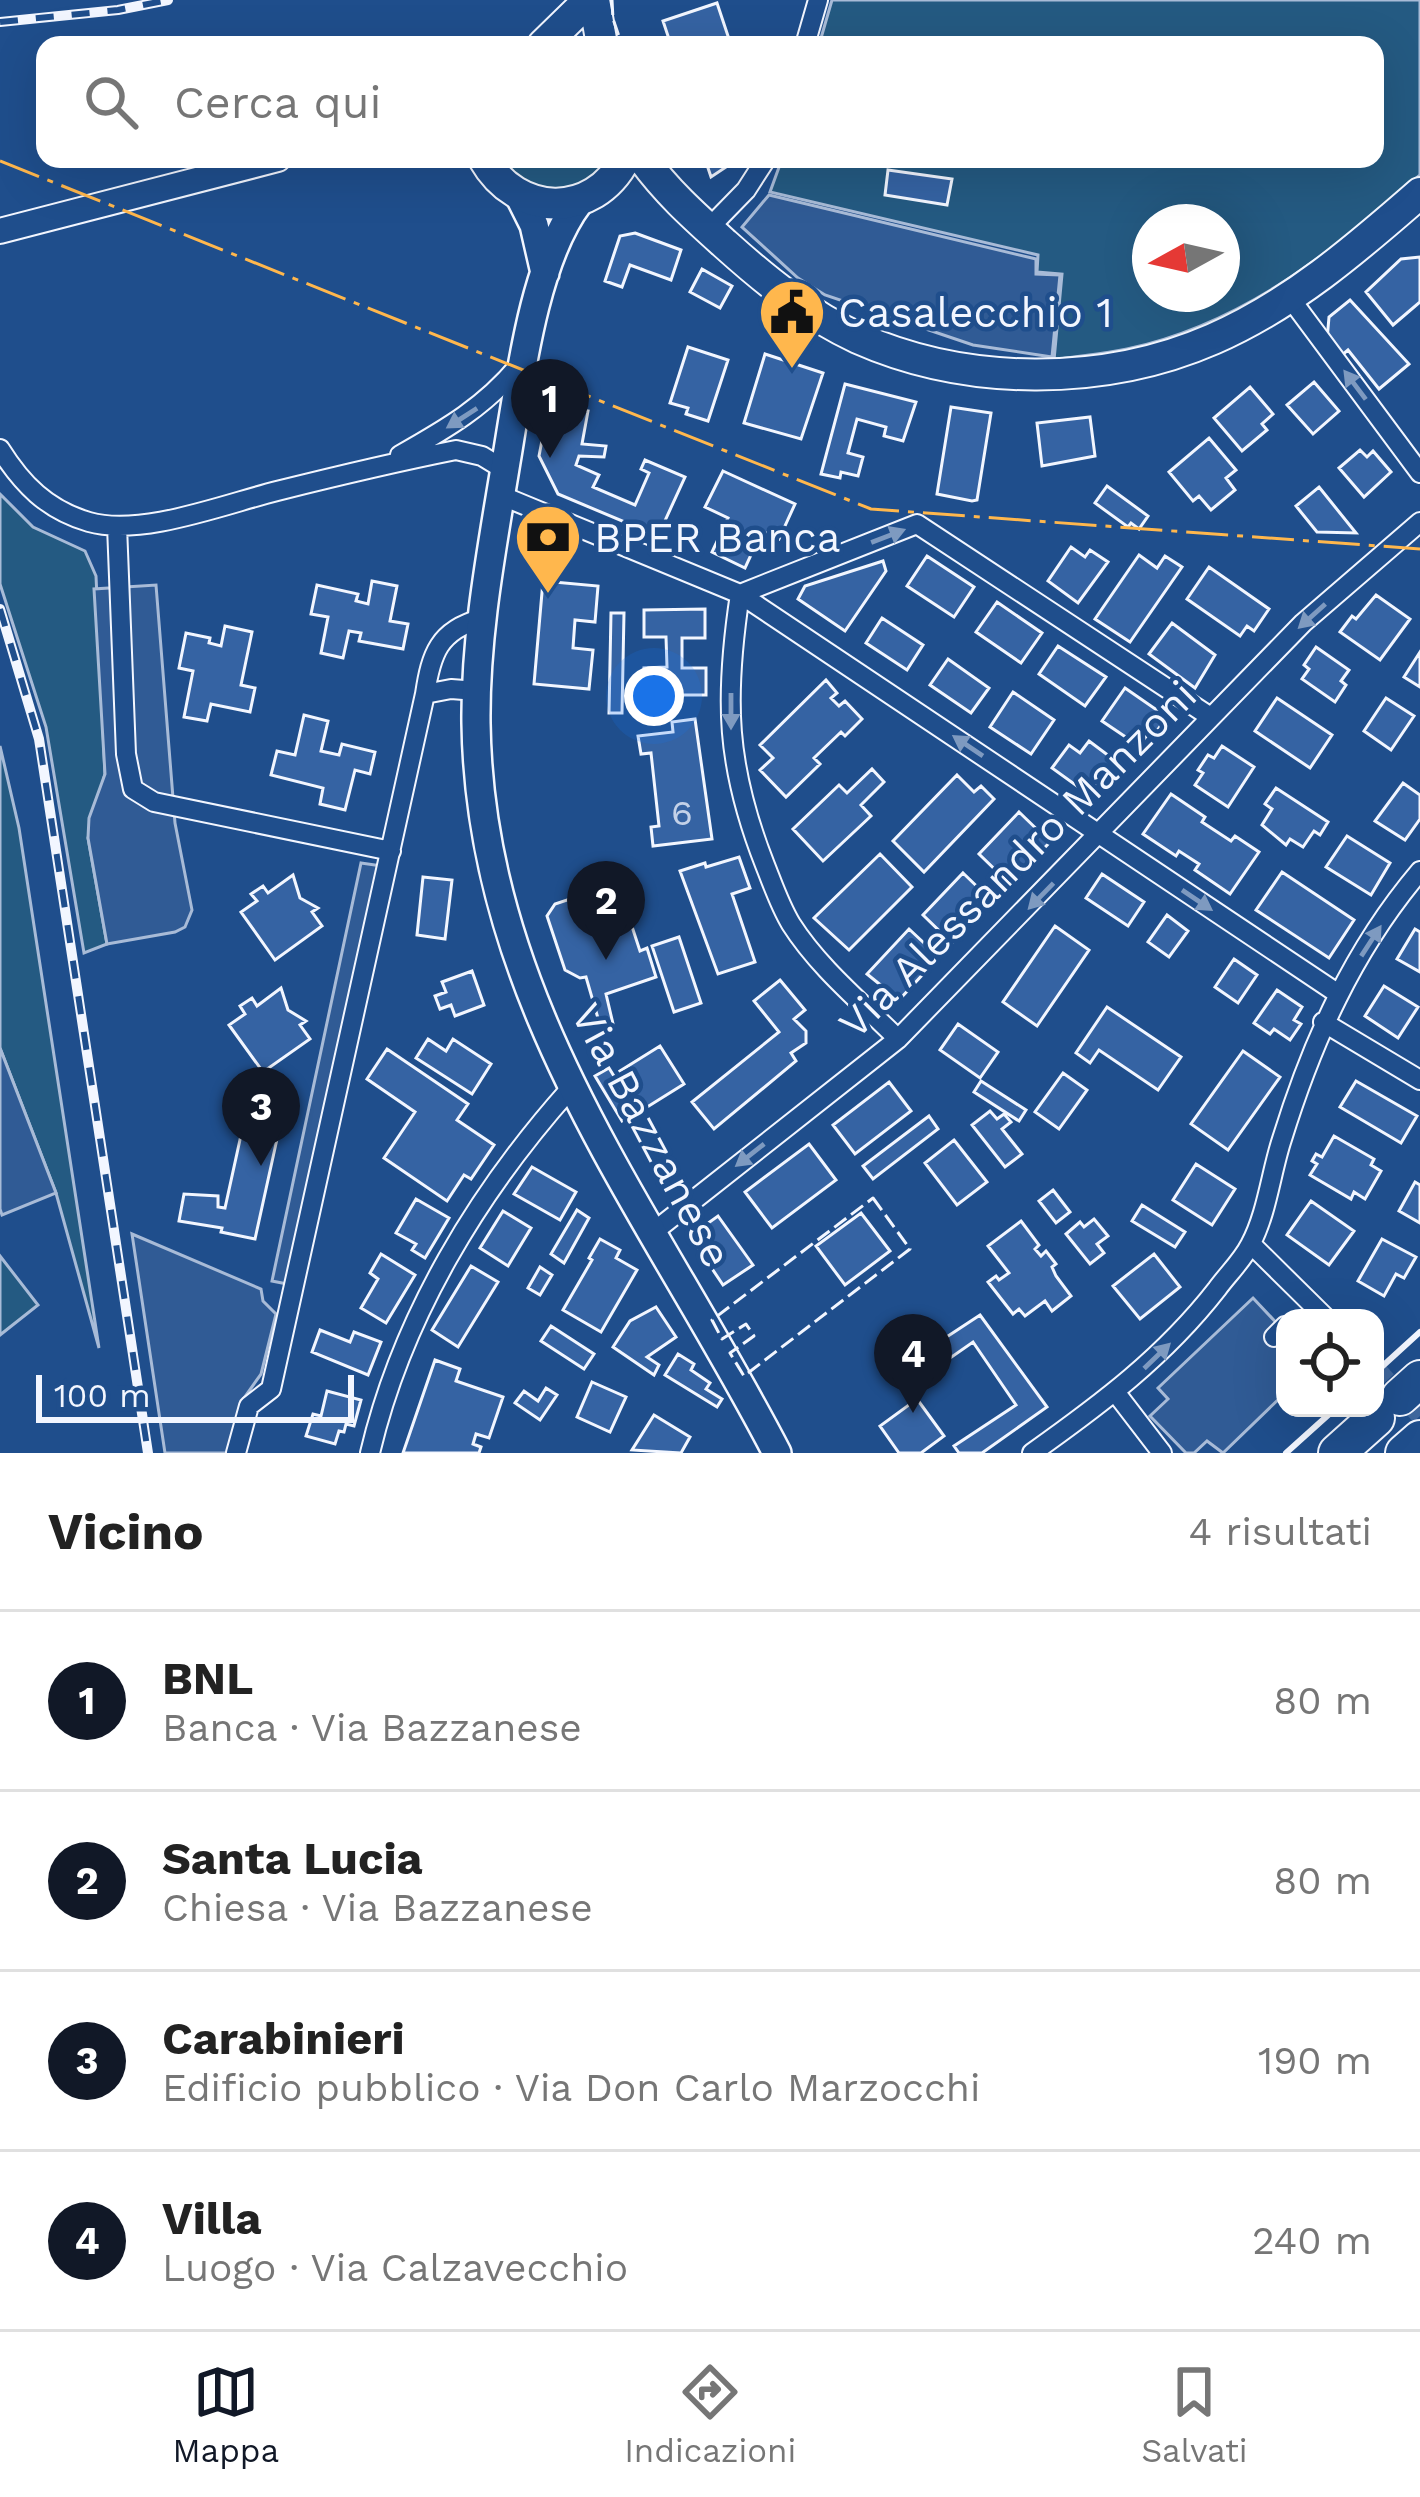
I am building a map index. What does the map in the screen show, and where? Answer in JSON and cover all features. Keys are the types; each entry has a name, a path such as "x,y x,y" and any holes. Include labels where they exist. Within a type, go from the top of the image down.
{"highway":[{"path":"1337,1453 1398,1398"},
{"path":"1404,1453 1420,1438"}],"main road":[{"path":"553,36 592,0"},
{"path":"592,0 600,36"},
{"path":"488,168 520,197 549,205 645,196 680,206"},
{"path":"586,198 611,181 619,168"},
{"path":"650,168 680,206 784,294 855,337 933,364 973,371 1060,373 1110,368 1208,341 1290,298 1420,193"},
{"name":"Via Bazzanese","path":"520,197 533,225 544,273"},
{"name":"Via Bazzanese","path":"586,198 561,225 544,273 502,482 481,620 477,691 481,780 500,896 530,994 570,1089 777,1453"}],"street":[{"path":"808,36 818,0"},
{"path":"0,231 243,168"},
{"path":"708,229 760,168"},
{"path":"1290,298 1420,472"},
{"path":"384,464 471,415 526,355"},
{"path":"0,449 22,484 47,503 91,523 117,526 172,518 384,464 456,451 482,456 502,482 740,594 1337,993"},
{"name":"Via Alessandro Manzoni","path":"652,1233 898,1039 1303,622 1420,522"},
{"path":"740,594 917,524 1209,716"},
{"path":"117,526 126,754 134,789 154,802 391,851"},
{"path":"740,594 733,650 731,749 753,834 792,926 898,1039"},
{"path":"236,1453 249,1406 272,1390 430,661 439,641 466,623 481,620"},
{"path":"425,694 477,691"},
{"path":"1032,1453 1116,1394 1193,1319 1251,1244 1282,1136 1323,1022 1337,993 1420,872"},
{"path":"1402,893 1420,904"},
{"path":"1323,1022 1420,1080"},
{"path":"370,1453 395,1365 432,1288 491,1190 570,1089"},
{"path":"1251,1244 1317,1309"},
{"path":"1303,1309 1310,1302"},
{"path":"1116,1394 1157,1451"}],"shaded area":[{"path":"832,0 1420,0 1420,175 1285,281 1240,307 1240,204 1132,204 1132,312 1230,312 1127,349 1054,360 1062,274 1037,272 1038,255 770,192 779,168 1384,168 1384,36 822,36"},
{"path":"506,168 608,168 587,183 563,191 538,190"},
{"path":"769,195 1036,259 1036,274 1060,275 1052,357 973,345 825,295 798,278 742,227"},
{"path":"0,494 33,527 85,551 96,576 105,774 88,838 107,944 84,953 46,727 0,584"},
{"path":"156,585 175,823 192,910 185,927 175,932 107,944 88,838 89,818 105,774 94,589"},
{"path":"0,746 19,828 99,1348 56,1193 0,1048"},
{"path":"361,863 382,866 292,1285 272,1281"},
{"path":"0,1048 56,1193 2,1215 0,1209"},
{"path":"132,1234 261,1289 263,1301 276,1314 261,1374 242,1401 229,1453 165,1453"},
{"path":"0,1256 38,1305 0,1335"},
{"path":"1253,1298 1276,1322 1276,1402 1223,1453 1207,1441 1194,1453 1186,1453 1150,1416 1168,1399 1158,1388"}],"building":[{"path":"717,3 728,36 668,36 663,21"},
{"path":"888,170 952,179 947,205 885,195"},
{"path":"635,233 681,250 671,280 630,265 622,287 605,281 620,236"},
{"path":"1420,257 1420,302 1393,325 1366,292 1401,259"},
{"path":"702,269 732,286 720,308 690,292"},
{"path":"1350,300 1409,364 1379,389 1348,350 1341,356 1327,340 1329,317"},
{"path":"688,347 728,360 708,421 670,403"},
{"path":"765,354 823,373 801,439 744,423"},
{"path":"1314,382 1339,411 1313,434 1287,405"},
{"path":"845,384 916,402 903,441 884,436 886,427 857,419 848,453 863,457 858,476 841,472 840,478 821,474"},
{"path":"1250,387 1273,414 1262,424 1267,430 1242,451 1214,418"},
{"path":"549,404 588,411 582,444 606,446 604,457 579,456 576,465 599,475 593,487 635,505 649,473 641,469 645,460 685,477 658,536 558,494 539,456"},
{"path":"951,407 991,413 977,500 937,494"},
{"path":"1090,417 1095,456 1042,466 1037,423"},
{"path":"1209,438 1236,470 1226,478 1235,490 1211,510 1199,496 1193,501 1169,472"},
{"path":"1360,450 1367,457 1373,451 1391,472 1364,497 1339,468"},
{"path":"723,471 795,504 779,539 762,531 745,568 712,552 728,518 705,507"},
{"path":"1107,486 1148,516 1139,529 1131,523 1128,527 1095,503"},
{"path":"1319,487 1356,533 1317,532 1296,506"},
{"path":"1071,547 1085,557 1090,550 1108,562 1078,603 1048,581"},
{"path":"1139,555 1157,568 1165,556 1182,567 1130,642 1095,619"},
{"path":"927,556 974,587 954,617 907,586"},
{"path":"883,561 886,571 845,631 798,599 805,586"},
{"path":"1209,567 1269,609 1254,631 1247,626 1240,636 1187,599"},
{"path":"372,581 397,586 390,621 408,624 403,649 359,641 361,633 349,631 343,658 321,653 328,617 311,614 317,585 358,594 356,601 368,604"},
{"path":"543,581 598,586 595,622 575,620 573,648 593,650 589,689 534,684"},
{"path":"1376,595 1410,619 1380,660 1340,632"},
{"path":"997,602 1042,633 1021,663 976,632"},
{"path":"705,609 705,638 682,638 682,668 706,668 706,695 645,695 644,668 667,667 666,637 644,637 644,610"},
{"path":"611,613 624,613 622,713 609,713"},
{"path":"882,618 923,645 907,670 866,643"},
{"path":"1172,623 1215,655 1195,688 1149,654"},
{"path":"225,626 252,632 241,685 255,688 250,712 211,704 207,721 184,717 193,671 179,668 186,633 210,638 209,643 221,646"},
{"path":"1058,646 1106,677 1085,706 1039,674"},
{"path":"1316,647 1349,670 1335,702 1302,679 1309,669 1304,665"},
{"path":"1420,652 1420,687 1404,677"},
{"path":"948,659 989,688 971,713 930,685"},
{"path":"826,680 837,693 831,698 839,706 845,701 862,719 814,758 820,764 786,797 760,770 773,758 760,745"},
{"path":"1125,688 1167,717 1139,746 1102,721"},
{"path":"1013,692 1054,720 1031,754 990,727"},
{"path":"1277,698 1332,735 1310,768 1255,731"},
{"path":"1386,698 1414,716 1391,750 1364,731"},
{"path":"304,715 328,721 321,751 339,755 342,744 375,752 370,774 355,770 345,810 320,804 323,788 271,775 277,751 295,755"},
{"path":"695,719 712,839 653,846 651,827 659,826 651,753 641,754 638,736 673,732 672,722"},
{"path":"1089,741 1121,765 1106,786 1098,781 1088,794 1052,768 1069,745 1080,753"},
{"path":"1222,746 1254,767 1228,807 1195,785 1208,755 1214,758"},
{"path":"872,769 884,782 861,805 871,816 823,861 793,829 839,785 847,793"},
{"path":"957,775 974,792 981,786 994,799 924,872 893,841"},
{"path":"1403,783 1420,795 1420,819 1405,840 1375,821"},
{"path":"1276,788 1328,822 1303,847 1290,839 1286,845 1262,825 1272,809 1265,804"},
{"path":"1171,794 1205,817 1202,822 1259,852 1230,894 1195,870 1199,864 1179,851 1176,856 1143,834"},
{"path":"1019,812 1050,842 1010,884 979,854"},
{"path":"1347,836 1390,863 1371,895 1326,867"},
{"path":"880,854 912,887 849,950 814,918"},
{"path":"739,857 750,888 732,894 755,962 718,974 680,871"},
{"path":"1282,872 1354,920 1329,958 1256,910"},
{"path":"963,873 992,901 952,943 923,915"},
{"path":"1102,874 1144,902 1128,926 1086,898"},
{"path":"293,875 300,898 318,908 312,912 322,926 275,960 241,912 257,901 251,894 263,886 268,893"},
{"path":"423,877 452,880 445,939 417,935"},
{"path":"609,886 620,890 640,951 647,948 656,977 606,994 614,1028 602,1032 586,977 565,970 547,916 555,904"},
{"path":"1167,915 1188,931 1169,957 1148,942"},
{"path":"1055,926 1089,950 1037,1026 1003,1002"},
{"path":"909,929 939,957 899,1000 867,974"},
{"path":"1415,929 1420,932 1420,972 1397,959"},
{"path":"679,937 701,1003 674,1012 652,946"},
{"path":"1234,959 1257,975 1238,1003 1215,987"},
{"path":"472,971 484,1005 455,1016 451,1005 440,1009 435,996 446,992 442,982"},
{"path":"780,980 805,1010 794,1019 806,1031 806,1043 791,1053 796,1061 714,1129 692,1102 779,1032 754,1001"},
{"path":"1384,986 1418,1007 1398,1038 1365,1016"},
{"path":"281,988 288,1010 306,1021 300,1025 310,1039 263,1072 229,1025 245,1014 240,1006 252,998 257,1006"},
{"path":"1277,990 1302,1007 1294,1020 1301,1024 1290,1040 1254,1023"},
{"path":"1107,1007 1181,1057 1158,1090 1099,1050 1090,1063 1076,1053"},
{"path":"958,1024 998,1052 980,1078 940,1050"},
{"path":"428,1039 446,1051 453,1039 491,1064 472,1094 416,1058"},
{"path":"660,1046 684,1084 644,1109 620,1071"},
{"path":"387,1049 468,1104 457,1120 494,1145 471,1179 464,1175 447,1201 384,1158 415,1112 367,1079"},
{"path":"1243,1051 1280,1077 1228,1150 1191,1124"},
{"path":"609,1068 636,1112 622,1121 595,1076"},
{"path":"1063,1073 1087,1090 1059,1129 1035,1112"},
{"path":"981,1081 1026,1110 1019,1121 974,1092"},
{"path":"1356,1081 1417,1116 1401,1143 1340,1107"},
{"path":"889,1082 911,1111 855,1154 833,1125"},
{"path":"990,1111 997,1119 1004,1114 1011,1122 1002,1129 1022,1154 1005,1167 972,1125"},
{"path":"929,1116 938,1129 873,1179 863,1166"},
{"path":"243,1126 264,1130 262,1136 277,1139 255,1239 179,1221 184,1194 218,1196 218,1207 225,1208"},
{"path":"1334,1136 1374,1159 1371,1165 1381,1171 1365,1199 1354,1192 1351,1199 1310,1175 1317,1164 1312,1161 1316,1154 1322,1157"},
{"path":"954,1140 987,1182 957,1205 925,1163"},
{"path":"809,1144 836,1180 772,1228 745,1192"},
{"path":"1196,1164 1235,1189 1212,1225 1173,1200"},
{"path":"532,1167 576,1192 560,1220 514,1194"},
{"path":"1415,1182 1420,1185 1420,1223 1399,1211"},
{"path":"1053,1190 1070,1212 1056,1223 1039,1201"},
{"path":"416,1199 449,1218 425,1258 412,1250 416,1244 396,1233"},
{"path":"1311,1201 1354,1231 1329,1265 1287,1235"},
{"path":"1142,1205 1185,1232 1175,1247 1132,1221"},
{"path":"577,1210 589,1218 564,1263 551,1254"},
{"path":"503,1211 531,1228 508,1266 480,1248"},
{"path":"861,1213 890,1251 845,1285 816,1246"},
{"path":"718,1216 753,1265 723,1285 690,1236"},
{"path":"1094,1219 1108,1236 1097,1244 1104,1253 1090,1264 1066,1234 1080,1222 1084,1227"},
{"path":"1021,1221 1039,1245 1035,1249 1041,1256 1046,1251 1056,1264 1052,1267 1056,1276 1071,1296 1052,1311 1045,1301 1025,1316 1019,1309 1013,1314 988,1282 1009,1273 988,1246"},
{"path":"600,1239 620,1250 616,1258 637,1270 601,1332 563,1310"},
{"path":"1382,1239 1416,1257 1404,1278 1396,1274 1384,1296 1358,1281"},
{"path":"381,1254 415,1275 386,1323 361,1308 378,1279 370,1273"},
{"path":"1154,1254 1180,1287 1140,1319 1113,1286"},
{"path":"471,1266 498,1282 458,1347 432,1330"},
{"path":"540,1267 552,1275 540,1295 528,1288"},
{"path":"656,1307 676,1337 647,1357 659,1365 654,1375 613,1347 630,1321"},
{"path":"980,1315 1047,1407 982,1453 959,1453 954,1446 1016,1405 973,1342 910,1386 898,1369"},
{"path":"551,1326 594,1354 584,1369 541,1341"},
{"path":"320,1330 350,1342 354,1332 381,1342 368,1375 312,1352"},
{"path":"678,1354 710,1383 706,1389 722,1399 717,1407 665,1375"},
{"path":"435,1360 460,1369 456,1381 503,1397 489,1438 476,1434 473,1444 481,1447 479,1453 403,1453"},
{"path":"592,1382 626,1397 610,1432 577,1417"},
{"path":"546,1388 557,1395 540,1420 515,1403 524,1391 538,1401"},
{"path":"327,1391 361,1400 354,1426 346,1424 335,1444 306,1436 313,1414 321,1416"},
{"path":"917,1399 944,1436 921,1453 899,1453 880,1426"},
{"path":"654,1415 690,1437 681,1453 632,1450"}],"tunnel":[{"path":"1384,1377 1420,1416"}],"railway":[{"path":"0,22 168,0"},
{"path":"0,609 39,739 148,1453"}],"fence":[{"path":"612,0 619,36"},
{"path":"873,1198 910,1249 744,1376 730,1353 754,1336 746,1324 722,1339 712,1320 873,1198"}],"wall":[{"path":"1384,1365 1420,1332"},
{"path":"1286,1453 1326,1417"}],"power":[{"path":"0,161 871,509 1420,549"}],"place":[{"name":"Casalecchio 1","path":"792,371"},
{"name":"BNL","path":"550,458"},
{"name":"BPER Banca","path":"548,596"},
{"name":"Santa Lucia","path":"606,960"},
{"name":"Carabinieri","path":"261,1166"},
{"name":"Villa","path":"913,1413"}]}
